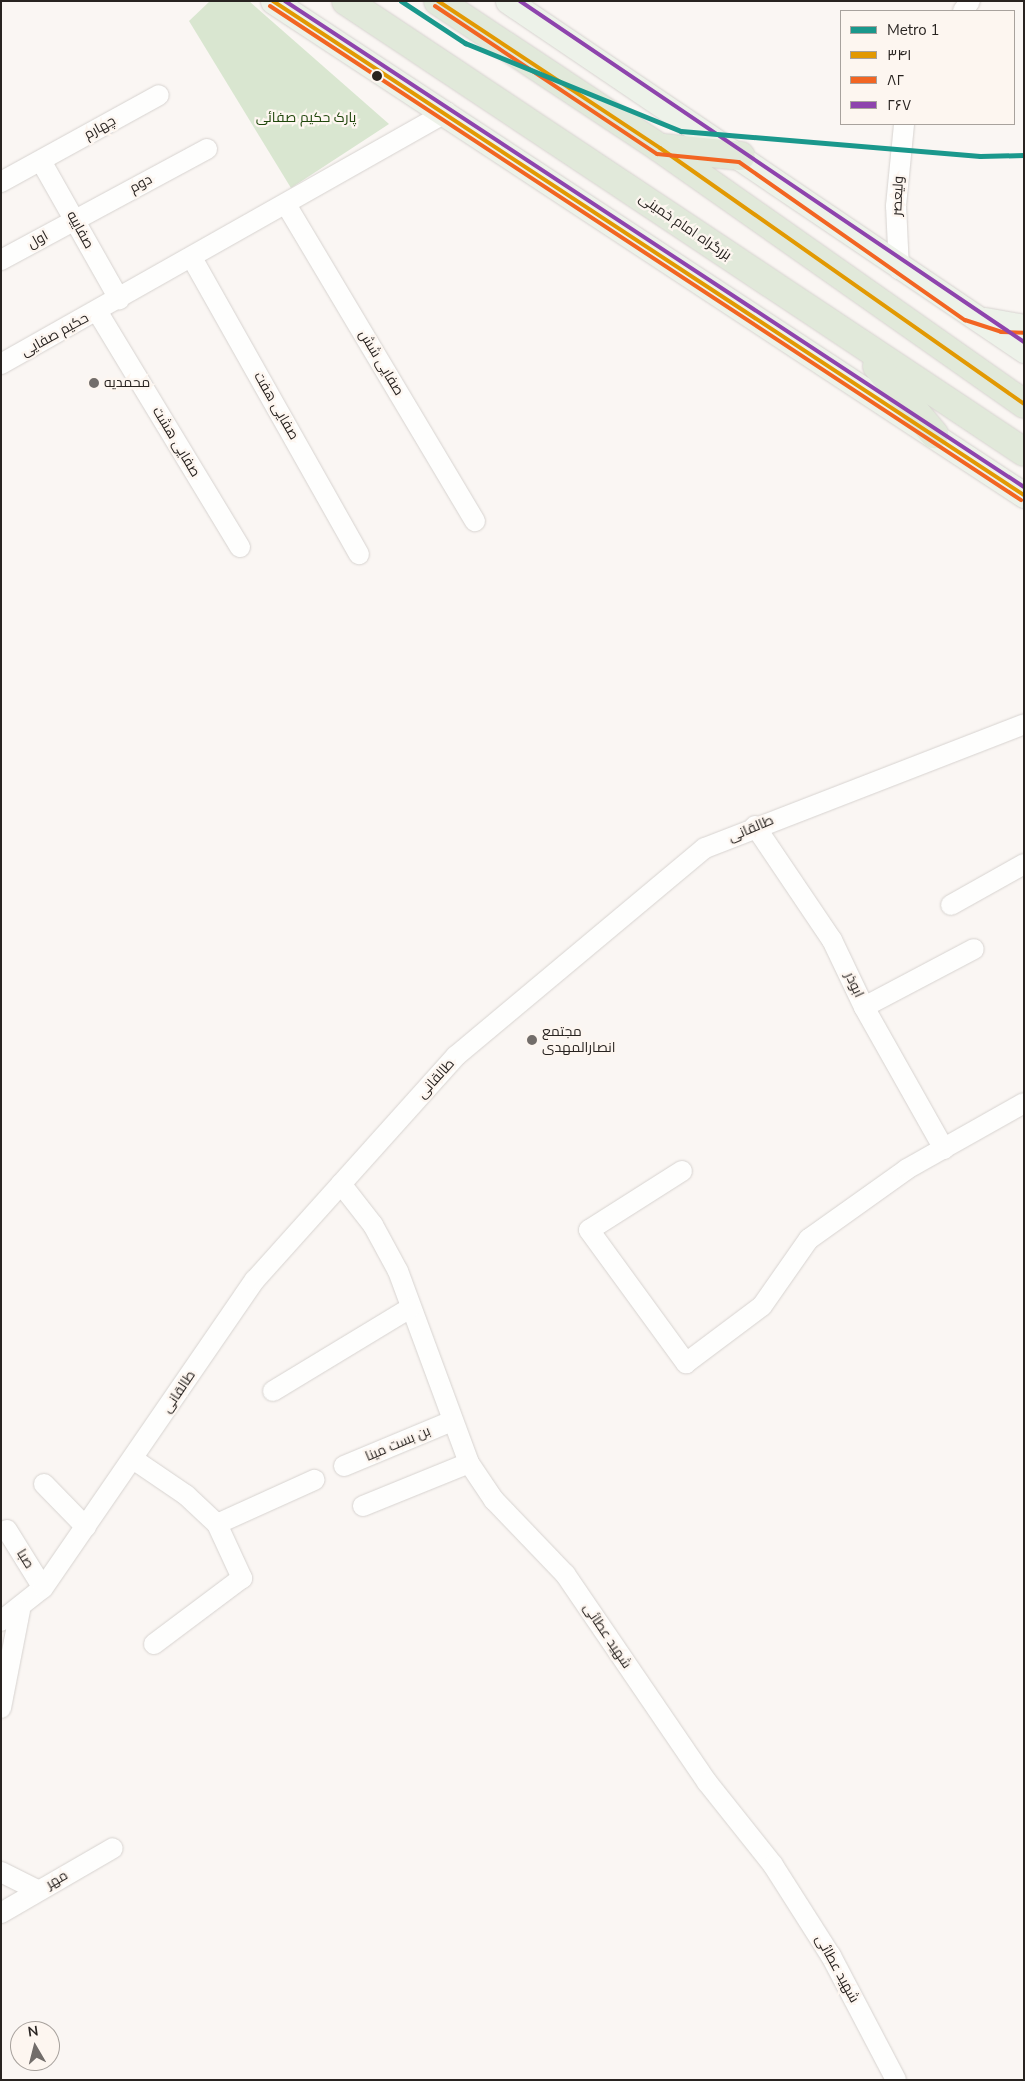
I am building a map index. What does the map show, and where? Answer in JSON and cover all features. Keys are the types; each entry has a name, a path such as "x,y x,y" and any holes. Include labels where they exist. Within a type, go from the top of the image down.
{"highway":[{"name":"بزرگراه امام خمینی","path":"346,1 1024,452"},
{"path":"438,1 660,148 1024,404"},
{"path":"660,148 741,156"},
{"path":"859,344 934,434"}],"main road":[{"path":"273,1 447,112 1024,495"},
{"path":"519,4 741,156 899,269 1024,350"},
{"path":"968,315 1002,326 1024,326"}],"street":[{"name":"چهارم","path":"1,182 159,95"},
{"name":"حکیم صفایی","path":"1,364 287,206 447,112"},
{"name":"ولیعصر","path":"899,269 896,206 904,125"},
{"name":"دوم","path":"74,220 207,149"},
{"name":"صفاییه","path":"41,160 119,299"},
{"name":"صفایی شش","path":"287,206 475,520"},
{"name":"اول","path":"1,260 74,220"},
{"name":"صفایی هفت","path":"192,258 360,554"},
{"name":"صفایی هشت","path":"96,311 240,547"},
{"name":"طالقانی","path":"1,1621 20,1610 43,1588 255,1280 456,1056 705,848 755,826 1024,724"},
{"name":"ابوذر","path":"755,826 832,940 864,1007 944,1149"},
{"path":"951,905 1024,864"},
{"path":"864,1007 974,949"},
{"path":"682,1171 589,1230 686,1363 762,1306 809,1239 907,1169 1024,1103"},
{"name":"شهید عطائی","path":"341,1184 373,1225 398,1271 410,1308 469,1463 494,1500 565,1574 707,1782 773,1865 831,1956 894,2079"},
{"path":"273,1391 410,1308"},
{"name":"بن بست مینا","path":"344,1466 452,1421"},
{"path":"133,1459 186,1495 217,1524 242,1578 154,1644"},
{"path":"364,1506 469,1463"},
{"path":"217,1524 314,1480"},
{"path":"44,1484 86,1527"},
{"name":"صبا","path":"7,1530 43,1588"},
{"path":"1,1708 20,1610"},
{"name":"مهر","path":"1,1913 113,1848"},
{"path":"1,1872 39,1891"}],"green space":[{"name":"پارک حکیم صفائی","path":"210,1 249,1 389,124 291,188 189,21"}],"metro line":[{"name":"1","path":"401,1 465,43 681,131 980,156 1024,155"}],"transit line":[{"name":"۳۴۱","path":"273,1 1024,495"},
{"name":"۲۶۷","path":"285,1 1024,487"},
{"name":"۳۴۱","path":"438,1 660,148 1024,404"},
{"name":"۲۶۷","path":"520,1 1024,342"},
{"name":"۸۲","path":"270,6 1021,500"},
{"name":"۸۲","path":"435,6 657,154 739,162 965,320 1001,332 1024,333"}],"place":[{"name":"محمدیه","path":"94,383"},
{"name":"مجتمع انصارالمهدی","path":"532,1040"}]}
